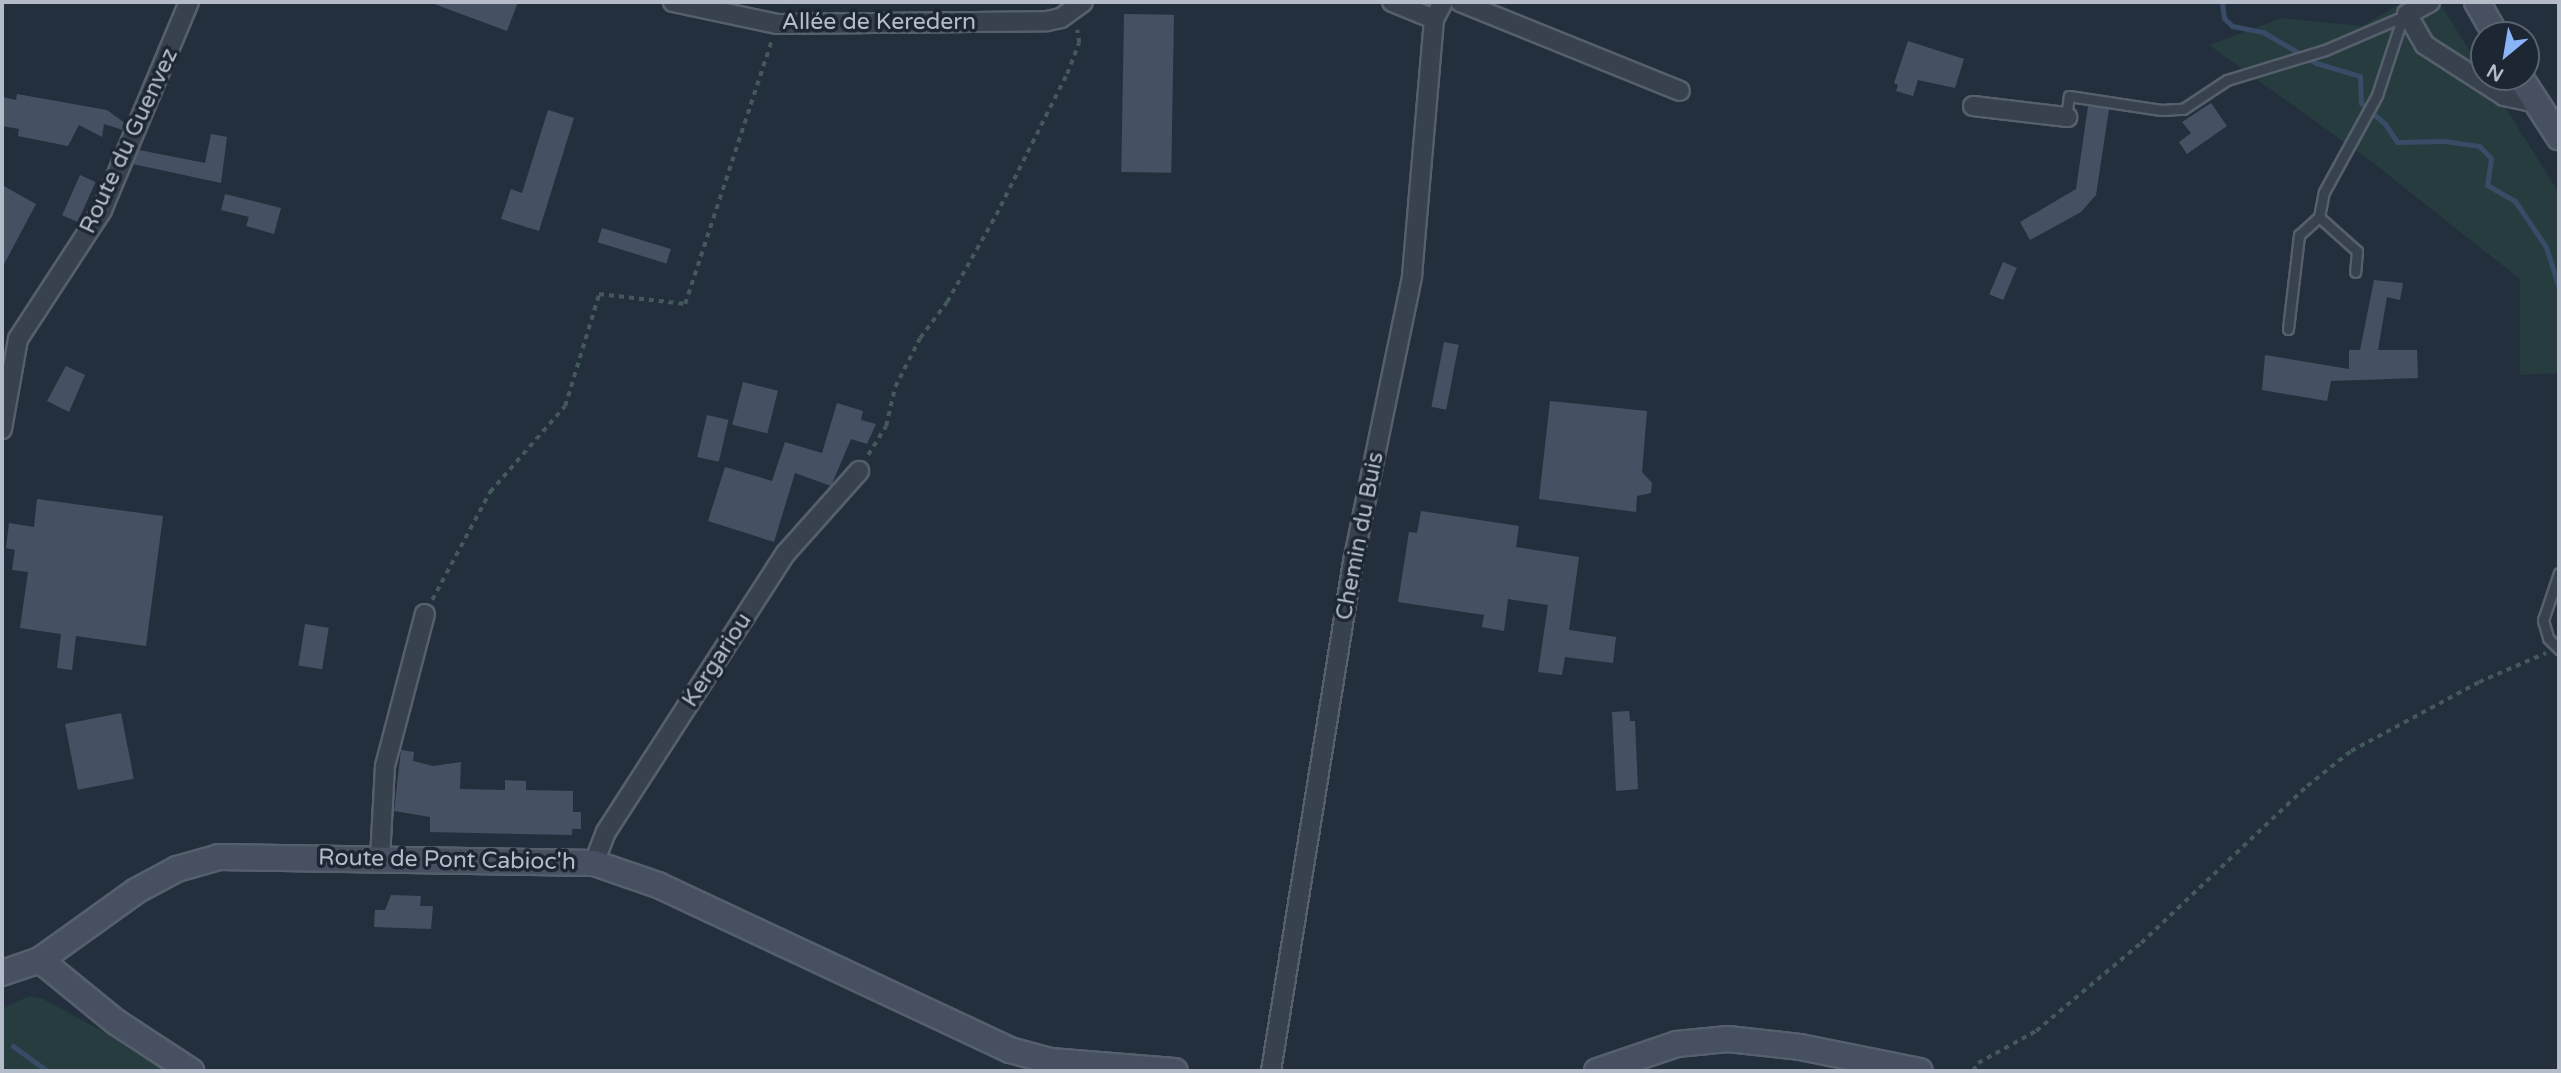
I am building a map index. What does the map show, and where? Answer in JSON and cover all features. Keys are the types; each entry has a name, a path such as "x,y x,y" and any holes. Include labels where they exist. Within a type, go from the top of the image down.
{"street":[{"name":"Route du Guenvez","path":"2,429 18,339 102,210 189,2"},
{"name":"Allée de Keredern","path":"673,2 777,24 1047,20 1078,6"},
{"path":"1392,2 1434,19"},
{"path":"1408,2 1434,19"},
{"name":"Chemin du Buis","path":"1271,1071 1353,562 1412,276 1434,19 1443,2"},
{"path":"1460,2 1680,91"},
{"path":"2430,2 2404,15 2425,45 2504,96 2536,103"},
{"path":"2477,2 2488,21"},
{"path":"2529,91 2559,137"},
{"path":"1973,106 2066,121"},
{"name":"Kergariou","path":"594,863 606,832 786,552 859,471"},
{"path":"380,858 385,766 425,614"},
{"name":"Route de Pont Cabioc'h","path":"2,973 40,960 136,891 177,869 219,858 380,858 594,863 659,885 1010,1050 1050,1061 1174,1071"},
{"path":"40,960 116,1022 189,1071"},
{"path":"1597,1071 1677,1044 1728,1038 1800,1047 1920,1071"}],"lane":[{"path":"2066,121 2069,96 2161,110 2183,109 2227,80 2325,50 2404,15"},
{"path":"2288,329 2299,235 2319,217 2324,192 2377,95 2404,15"},
{"path":"2319,217 2357,251 2355,272"},
{"path":"2558,648 2548,638 2543,620 2559,573"}],"path":[{"path":"859,471 886,426 895,387 920,338 947,302 996,215 1067,74 1079,43 1078,6"},
{"path":"425,614 490,492 565,406 599,294 685,304 777,24"},
{"path":"1973,1071 1978,1063 2036,1031 2141,943 2306,786 2351,751 2479,681 2558,648"}],"green space":[{"path":"2403,2 2439,2 2470,51 2470,91 2495,91 2559,193 2559,373 2520,375 2520,279 2372,162 2209,45 2282,18 2362,26"},
{"path":"29,996 43,999 176,1071 2,1071 2,1009"}],"building":[{"path":"429,2 518,2 507,31"},
{"path":"1124,14 1174,15 1171,173 1121,172"},
{"path":"1908,41 1964,59 1955,88 1918,80 1913,96 1896,91 1898,85 1894,83"},
{"path":"17,94 107,110 126,124 123,130 104,124 102,137 79,125 68,146 18,136 19,129 2,126 2,97 16,100"},
{"path":"2211,103 2227,126 2187,154 2179,142 2191,133 2182,122"},
{"path":"2088,106 2109,109 2096,195 2081,212 2030,240 2020,222 2076,189"},
{"path":"548,110 574,118 539,231 501,219 511,189 522,193"},
{"path":"211,134 227,137 221,183 133,164 139,150 205,163"},
{"path":"80,175 96,182 78,222 62,215"},
{"path":"2,185 36,204 2,268"},
{"path":"225,194 281,208 274,234 246,226 249,217 221,210"},
{"path":"602,228 671,249 666,263 598,242"},
{"path":"2003,262 2017,268 2003,300 1989,294"},
{"path":"2374,280 2403,283 2400,300 2387,297 2378,350 2417,350 2418,378 2331,381 2327,401 2262,390 2265,355 2349,369 2349,350 2360,350"},
{"path":"1444,342 1459,345 1446,410 1431,407"},
{"path":"66,366 85,375 69,412 47,401"},
{"path":"743,382 778,391 767,433 732,425"},
{"path":"1550,401 1647,411 1642,472 1652,483 1651,493 1637,496 1636,512 1539,499"},
{"path":"837,403 863,411 861,420 876,424 867,444 851,439 831,486 795,473 774,542 708,521 725,467 772,481 785,442 822,453"},
{"path":"707,415 728,420 719,462 697,457"},
{"path":"37,499 163,516 146,646 76,636 72,670 57,668 61,634 20,628 28,572 12,570 15,550 6,548 9,523 34,527"},
{"path":"1421,511 1519,526 1516,547 1579,557 1569,630 1616,637 1613,663 1565,657 1562,675 1538,672 1548,605 1508,599 1504,631 1482,627 1484,615 1398,602 1409,532 1417,533"},
{"path":"305,624 329,628 322,669 298,665"},
{"path":"1629,711 1630,721 1635,721 1638,789 1616,791 1612,712"},
{"path":"121,713 134,779 78,790 65,724"},
{"path":"401,750 414,752 413,761 433,766 461,762 460,789 505,790 505,780 526,781 526,790 573,791 573,812 581,812 581,829 572,829 572,835 430,832 430,817 394,811"},
{"path":"391,895 421,896 420,906 433,906 431,929 374,927 375,910 385,910"}],"waterway":[{"path":"2222,2 2224,18 2232,26 2263,32 2316,63 2360,76 2361,103 2385,124 2397,142 2444,141 2479,146 2491,158 2487,185 2515,201 2546,247 2559,288"},
{"path":"13,1046 47,1071"}]}
